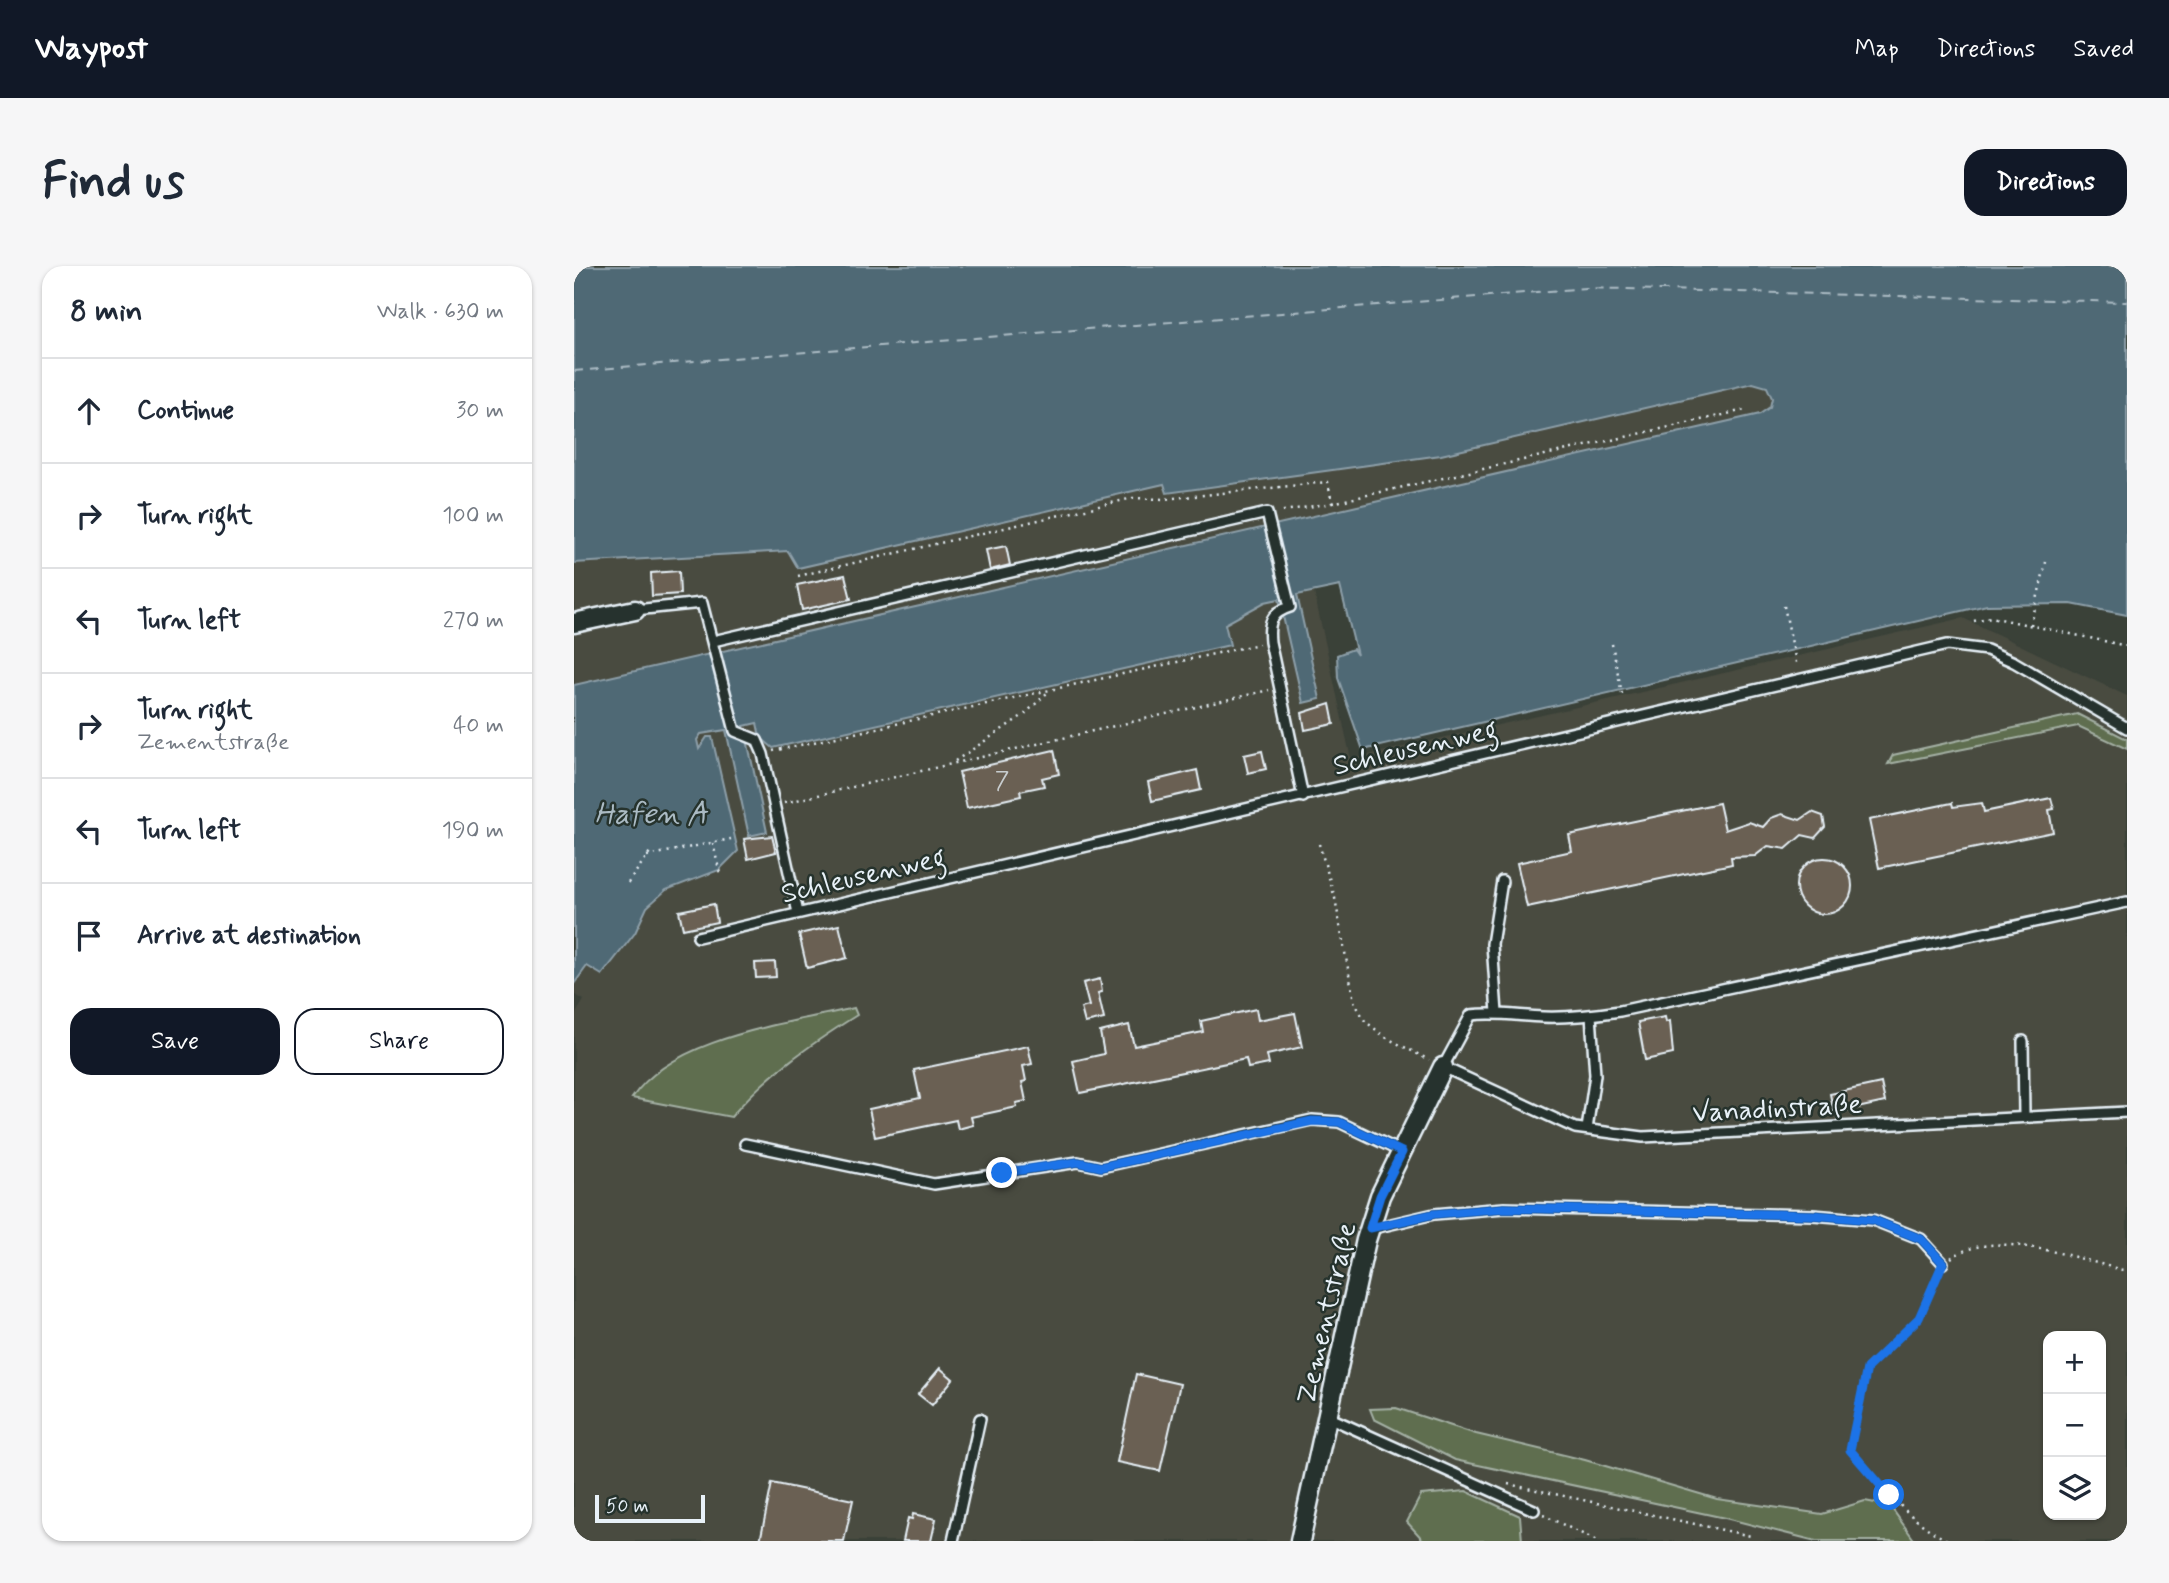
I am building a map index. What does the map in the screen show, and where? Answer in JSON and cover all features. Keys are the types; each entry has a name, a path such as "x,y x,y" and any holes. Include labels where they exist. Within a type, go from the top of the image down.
{"street":[{"path":"574,623 635,610"},
{"name":"Zementstraße","path":"1300,1541 1370,1228 1380,1196 1443,1067"}],"lane":[{"path":"713,641 1267,513 1290,607 1281,610 1268,625 1270,642 1303,797"},
{"path":"635,610 702,603 735,731 757,740 763,754 797,913"},
{"name":"Schleusenweg","path":"698,937 1303,797 1900,653 1947,645 1987,650 2014,662 2127,728"},
{"path":"1497,1013 1492,944 1502,881"},
{"path":"1443,1067 1471,1015 1497,1013 1541,1017 1591,1016 2127,902"},
{"path":"1587,1129 1595,1075 1591,1016"},
{"path":"2023,1041 2024,1115"},
{"name":"Vanadinstraße","path":"1443,1067 1575,1128 1643,1137 2024,1115 2127,1112"},
{"path":"745,1144 934,1184 1078,1162 1101,1167 1312,1121 1339,1122 1402,1152"},
{"path":"1370,1228 1434,1214 1504,1208 1812,1215 1873,1220 1921,1239 1943,1263"},
{"path":"1328,1417 1534,1510"},
{"path":"953,1541 980,1419"}],"path":[{"path":"1267,513 1332,503 1745,410"},
{"path":"798,576 1133,498 1165,499 1328,482 1332,503"},
{"path":"2031,625 2046,562"},
{"path":"1784,606 1797,667"},
{"path":"1975,621 1991,617 2127,646"},
{"path":"763,754 1270,642"},
{"path":"1612,644 1623,699"},
{"path":"774,805 1279,688"},
{"path":"952,763 1025,714 1048,692"},
{"path":"647,856 730,839"},
{"path":"713,842 720,874"},
{"path":"1319,844 1335,898 1354,1001 1364,1021 1385,1037 1443,1067"},
{"path":"628,883 650,852"},
{"path":"1949,1541 1931,1532 1889,1495 1850,1450 1867,1368 1919,1318 1943,1263 1963,1249 2012,1243 2127,1271"},
{"path":"1503,1483 1751,1536"},
{"path":"1534,1510 1597,1541"}],"shaded area":[{"path":"1754,383 1767,387 1772,398 1770,407 1760,414 574,685 574,563 789,551 798,568 1164,484 1167,492 1441,455"},
{"path":"1314,592 1351,759 1963,618 2127,696 2127,1541 574,1541 574,1017 584,1000 574,994 574,984 587,965 602,975 635,933 647,907 666,890 719,870 707,741 698,750 697,739 701,734 757,723 773,748 1229,645 1225,624 1266,602"}],"green space":[{"path":"2077,714 2127,739 2127,749 2078,726 1888,764 1893,755"},
{"path":"854,1008 857,1015 790,1061 759,1087 731,1117 632,1098 651,1077 674,1060 702,1047 765,1027"},
{"path":"1396,1408 1476,1434 1585,1460 1717,1499 1822,1514 1865,1501 1890,1506 1915,1541 1816,1541 1725,1518 1455,1460 1374,1419 1370,1409"},
{"path":"1466,1491 1520,1516 1522,1541 1424,1541 1407,1522 1421,1495"}],"water":[{"name":"Hafen A","path":"574,266 2127,266 2127,615 2071,604 1987,605 1363,750 1338,678 1337,655 1353,649 1357,655 1340,586 1297,595 1320,699 1303,703 1279,599 1265,602 1225,624 1230,645 773,748 760,737 757,723 744,726 767,832 749,836 726,730 701,734 697,740 699,749 707,737 712,737 738,851 719,870 666,890 647,907 635,933 602,975 587,966 574,984 574,685 1760,414 1770,407 1772,398 1767,387 1753,383 1441,455 1167,493 1164,484 798,568 788,551 574,563"}],"building":[{"path":"1006,546 1010,565 990,570 986,550"},
{"path":"679,571 680,594 652,596 651,573"},
{"path":"845,575 851,599 802,610 797,585"},
{"path":"1330,704 1334,724 1305,730 1302,713"},
{"path":"1054,750 1059,774 1042,778 1044,786 1020,791 1021,796 967,808 959,772"},
{"path":"1262,751 1266,769 1248,773 1244,755"},
{"path":"1197,770 1201,790 1152,801 1148,782"},
{"path":"2051,798 2054,809 2049,810 2053,832 1879,868 1869,820 1952,803 1953,807 1982,803 1984,812"},
{"path":"1719,803 1725,830 1749,822 1763,827 1771,818 1782,814 1800,820 1812,812 1823,816 1825,827 1815,838 1802,835 1786,849 1768,846 1755,856 1731,857 1732,864 1527,907 1517,863 1572,851 1569,835"},
{"path":"772,836 776,852 748,859 744,839"},
{"path":"1819,858 1829,858 1844,866 1850,875 1850,897 1844,906 1829,914 1819,914 1801,902 1796,891 1796,881 1808,863"},
{"path":"714,904 717,922 683,929 679,911"},
{"path":"839,925 847,958 807,968 799,934"},
{"path":"775,962 776,977 756,978 755,963"},
{"path":"1100,979 1102,992 1098,993 1104,1019 1085,1023 1081,1008 1089,1006 1083,983"},
{"path":"1256,1009 1258,1020 1295,1013 1302,1047 1267,1055 1269,1064 1248,1068 1246,1059 1080,1093 1073,1061 1104,1054 1100,1032 1129,1025 1134,1046 1203,1032 1201,1021"},
{"path":"1665,1017 1666,1022 1670,1021 1673,1054 1645,1060 1638,1022"},
{"path":"1028,1046 1032,1064 1023,1066 1026,1081 1022,1082 1026,1101 1016,1103 1017,1107 971,1117 973,1125 958,1129 956,1120 875,1137 869,1109 920,1098 914,1070"},
{"path":"1881,1083 1885,1102 1834,1113 1830,1094"},
{"path":"940,1368 953,1379 932,1405 918,1394"},
{"path":"1136,1374 1180,1384 1160,1471 1117,1462"},
{"path":"772,1483 853,1500 844,1541 760,1541"},
{"path":"913,1514 936,1519 931,1541 903,1541 908,1518 912,1519"}],"ferry route":[{"path":"574,371 1586,288 2127,302"}],"route":[{"path":"1002,1173 1078,1162 1101,1167 1312,1121 1339,1122 1402,1152 1380,1196 1370,1228 1434,1214 1504,1208 1812,1215 1873,1220 1921,1239 1943,1263 1919,1318 1867,1368 1850,1450 1889,1495"}]}
